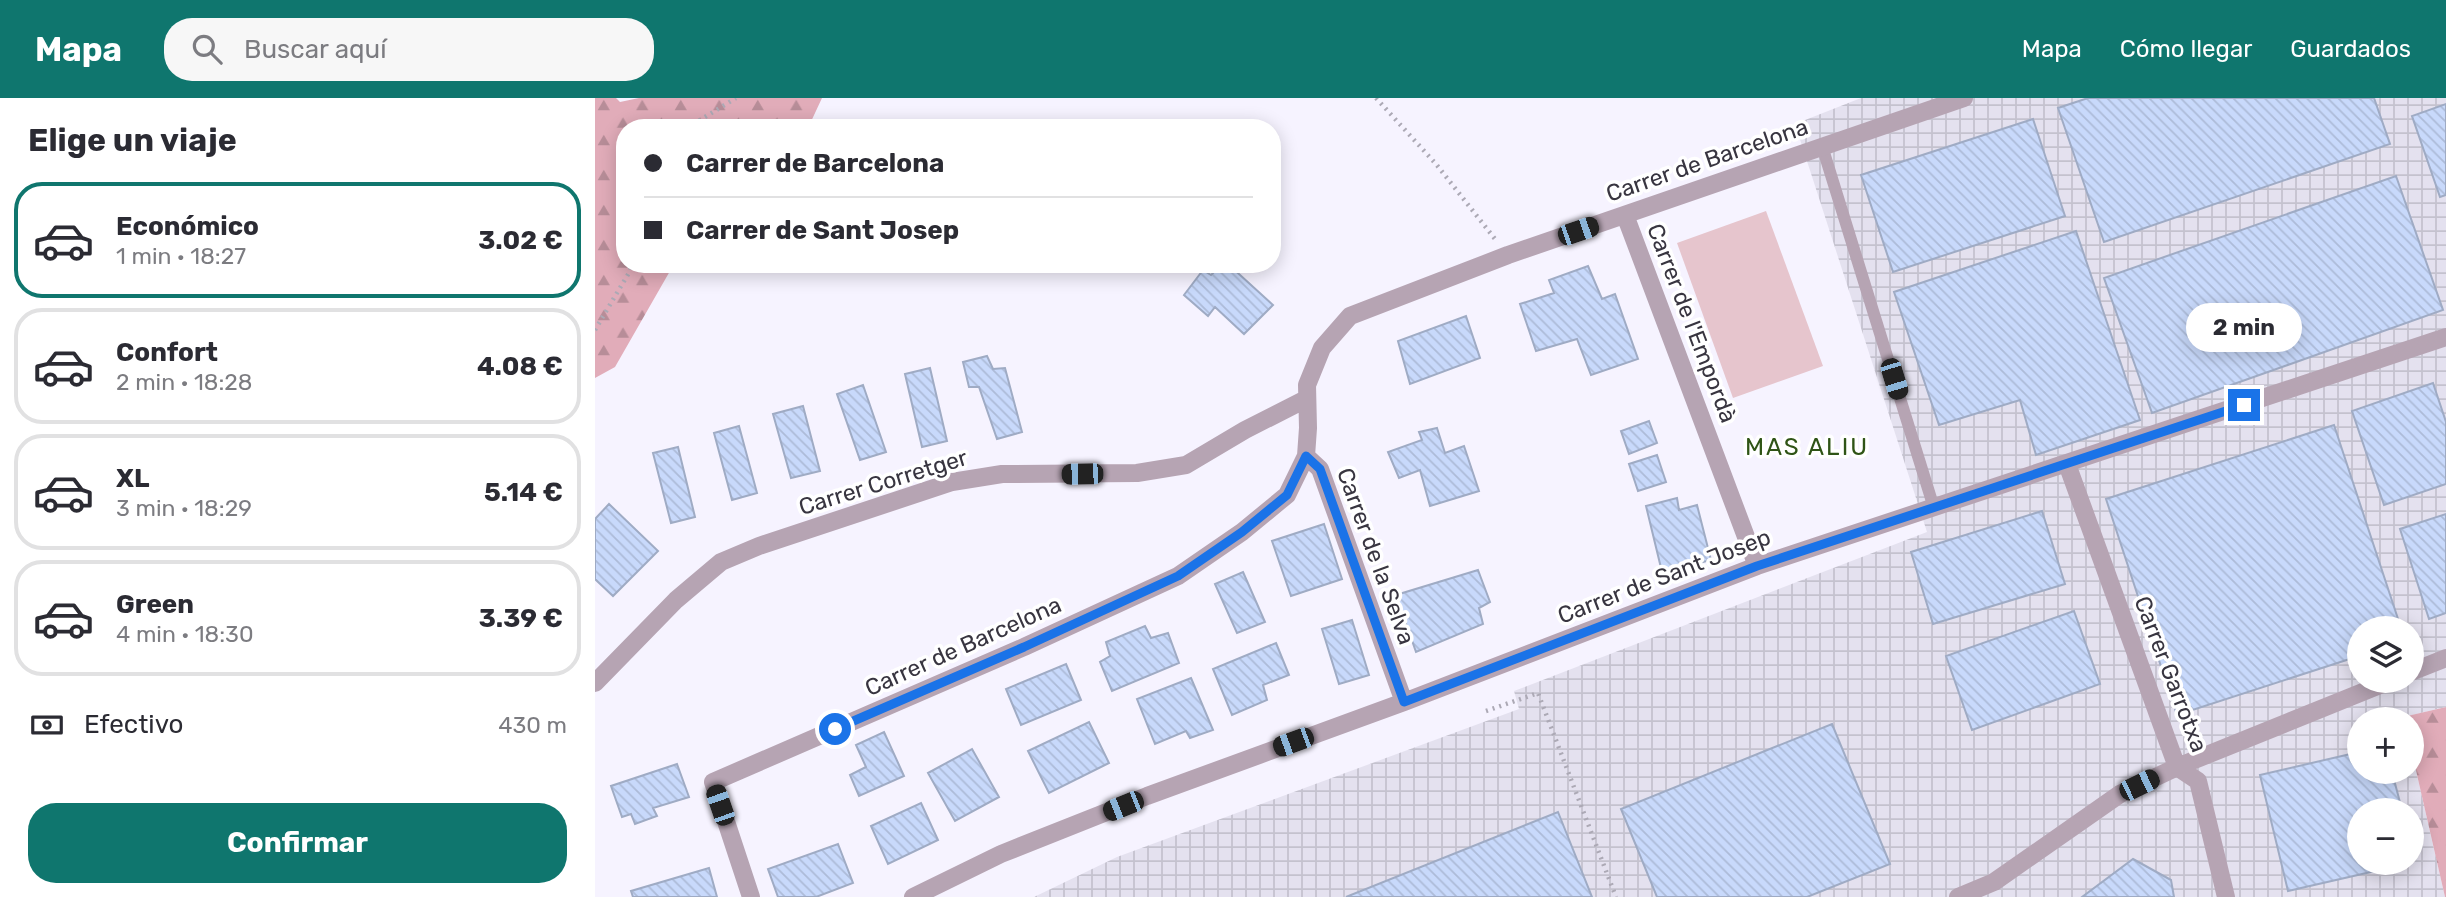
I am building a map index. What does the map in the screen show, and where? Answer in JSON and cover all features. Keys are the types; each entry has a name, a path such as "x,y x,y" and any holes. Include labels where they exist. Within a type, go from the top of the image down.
{"street":[{"name":"Carrer de Barcelona","path":"1350,316 1508,255 1964,98"},
{"name":"Carrer de l'Empordà","path":"1625,215 1757,566"},
{"name":"Carrer de la Selva","path":"1350,316 1322,348 1307,384 1306,456 1320,469 1404,702"},
{"name":"Carrer de Sant Josep","path":"913,897 1001,854 1147,796 1404,702 1757,566 2446,337"},
{"name":"Carrer Corretger","path":"595,683 676,600 721,562 759,546 952,482 1002,474 1137,473 1186,465 1245,430 1306,399"},
{"name":"Carrer de Barcelona","path":"751,897 713,782 1024,647 1178,576 1242,532 1287,495 1306,456"},
{"name":"Carrer Garrotxa","path":"2067,464 2177,767 2198,781 2226,897"},
{"path":"2424,667 2446,658"},
{"path":"1958,897 1994,881 2120,794 2177,767 2361,693"}],"lane":[{"path":"1822,146 1934,508"}],"path":[{"path":"702,119 736,98"},
{"path":"1376,98 1436,164 1508,255"},
{"path":"595,330 629,273"},
{"path":"1486,711 1538,693 1616,897"}],"shaded area":[{"path":"1861,98 2446,98 2446,707 2424,712 2424,707 2347,707 2347,784 2419,784 2422,798 2347,798 2347,875 2424,875 2424,805 2445,897 1034,897 1117,857 1519,709 1514,691 1927,532 1795,124"},
{"path":"1766,211 1823,366 1733,398 1677,243"}],"green space":[{"path":"595,98 616,98 620,102 639,98 822,98 812,119 616,119 616,273 669,273 615,367 595,378"},
{"path":"2446,707 2446,897 2419,784 2424,784 2424,712"}],"building":[{"path":"2088,98 2374,98 2390,144 2104,242 2058,108"},
{"path":"2446,104 2446,195 2440,197 2412,116"},
{"path":"2033,119 2065,216 1893,272 1861,175"},
{"path":"2396,176 2443,310 2152,413 2104,278"},
{"path":"2076,231 2140,420 2036,455 2020,400 1939,425 1894,292"},
{"path":"1588,266 1602,299 1615,294 1638,359 1591,375 1577,339 1536,351 1520,304 1554,293 1549,280"},
{"path":"1201,273 1238,273 1273,305 1244,334 1215,307 1208,316 1184,295"},
{"path":"1466,316 1480,358 1410,384 1398,341"},
{"path":"987,356 993,369 1005,368 1022,432 997,439 979,387 969,387 963,362"},
{"path":"930,368 947,441 922,447 905,374"},
{"path":"2433,383 2446,422 2446,484 2384,505 2352,411"},
{"path":"863,385 886,452 860,460 837,394"},
{"path":"803,406 820,471 791,478 773,414"},
{"path":"1649,421 1657,443 1629,454 1621,431"},
{"path":"2334,425 2397,616 2347,616 2347,660 2177,715 2106,499"},
{"path":"739,426 757,493 732,500 714,433"},
{"path":"1437,428 1445,453 1464,446 1479,491 1430,506 1420,470 1399,478 1388,452 1422,440 1419,432"},
{"path":"678,447 695,517 671,523 653,453"},
{"path":"1657,455 1666,482 1638,491 1629,464"},
{"path":"1677,498 1679,510 1697,505 1711,560 1662,572 1646,506"},
{"path":"609,504 658,551 613,596 595,579 595,519"},
{"path":"2042,511 2065,584 1933,624 1911,552"},
{"path":"2446,514 2446,613 2429,619 2400,529"},
{"path":"1324,524 1342,579 1291,596 1272,541"},
{"path":"1478,570 1490,602 1479,608 1483,624 1416,652 1396,595"},
{"path":"1243,572 1265,622 1237,633 1215,584"},
{"path":"2074,611 2100,684 1972,730 1946,656"},
{"path":"1352,620 1369,675 1339,684 1322,629"},
{"path":"1145,626 1151,638 1168,633 1179,663 1112,691 1100,662 1110,656 1106,642"},
{"path":"1276,643 1289,675 1263,685 1267,700 1232,715 1213,669"},
{"path":"1066,664 1081,700 1021,725 1006,689"},
{"path":"1191,678 1213,730 1190,738 1186,731 1155,744 1137,699"},
{"path":"1089,722 1109,763 1049,793 1028,751"},
{"path":"1832,724 1890,864 1807,897 1657,897 1621,809"},
{"path":"884,732 904,776 859,796 850,775 866,767 856,745"},
{"path":"972,749 999,797 955,821 928,773"},
{"path":"2347,755 2347,784 2395,784 2399,798 2347,798 2347,875 2358,875 2288,891 2260,775"},
{"path":"677,764 689,797 653,808 657,816 635,824 631,814 622,817 611,786"},
{"path":"921,803 938,840 888,864 871,826"},
{"path":"1558,812 1592,897 1346,897"},
{"path":"838,844 853,883 816,897 778,897 768,869"},
{"path":"2133,859 2171,880 2174,897 2082,897"},
{"path":"709,868 717,897 633,897 631,891"}],"district":[{"name":"MAS ALIU","path":"1807,447"}],"route":[{"path":"835,729 1024,647 1178,576 1242,532 1287,495 1306,456 1320,469 1404,702 1757,566 2244,405"}]}
